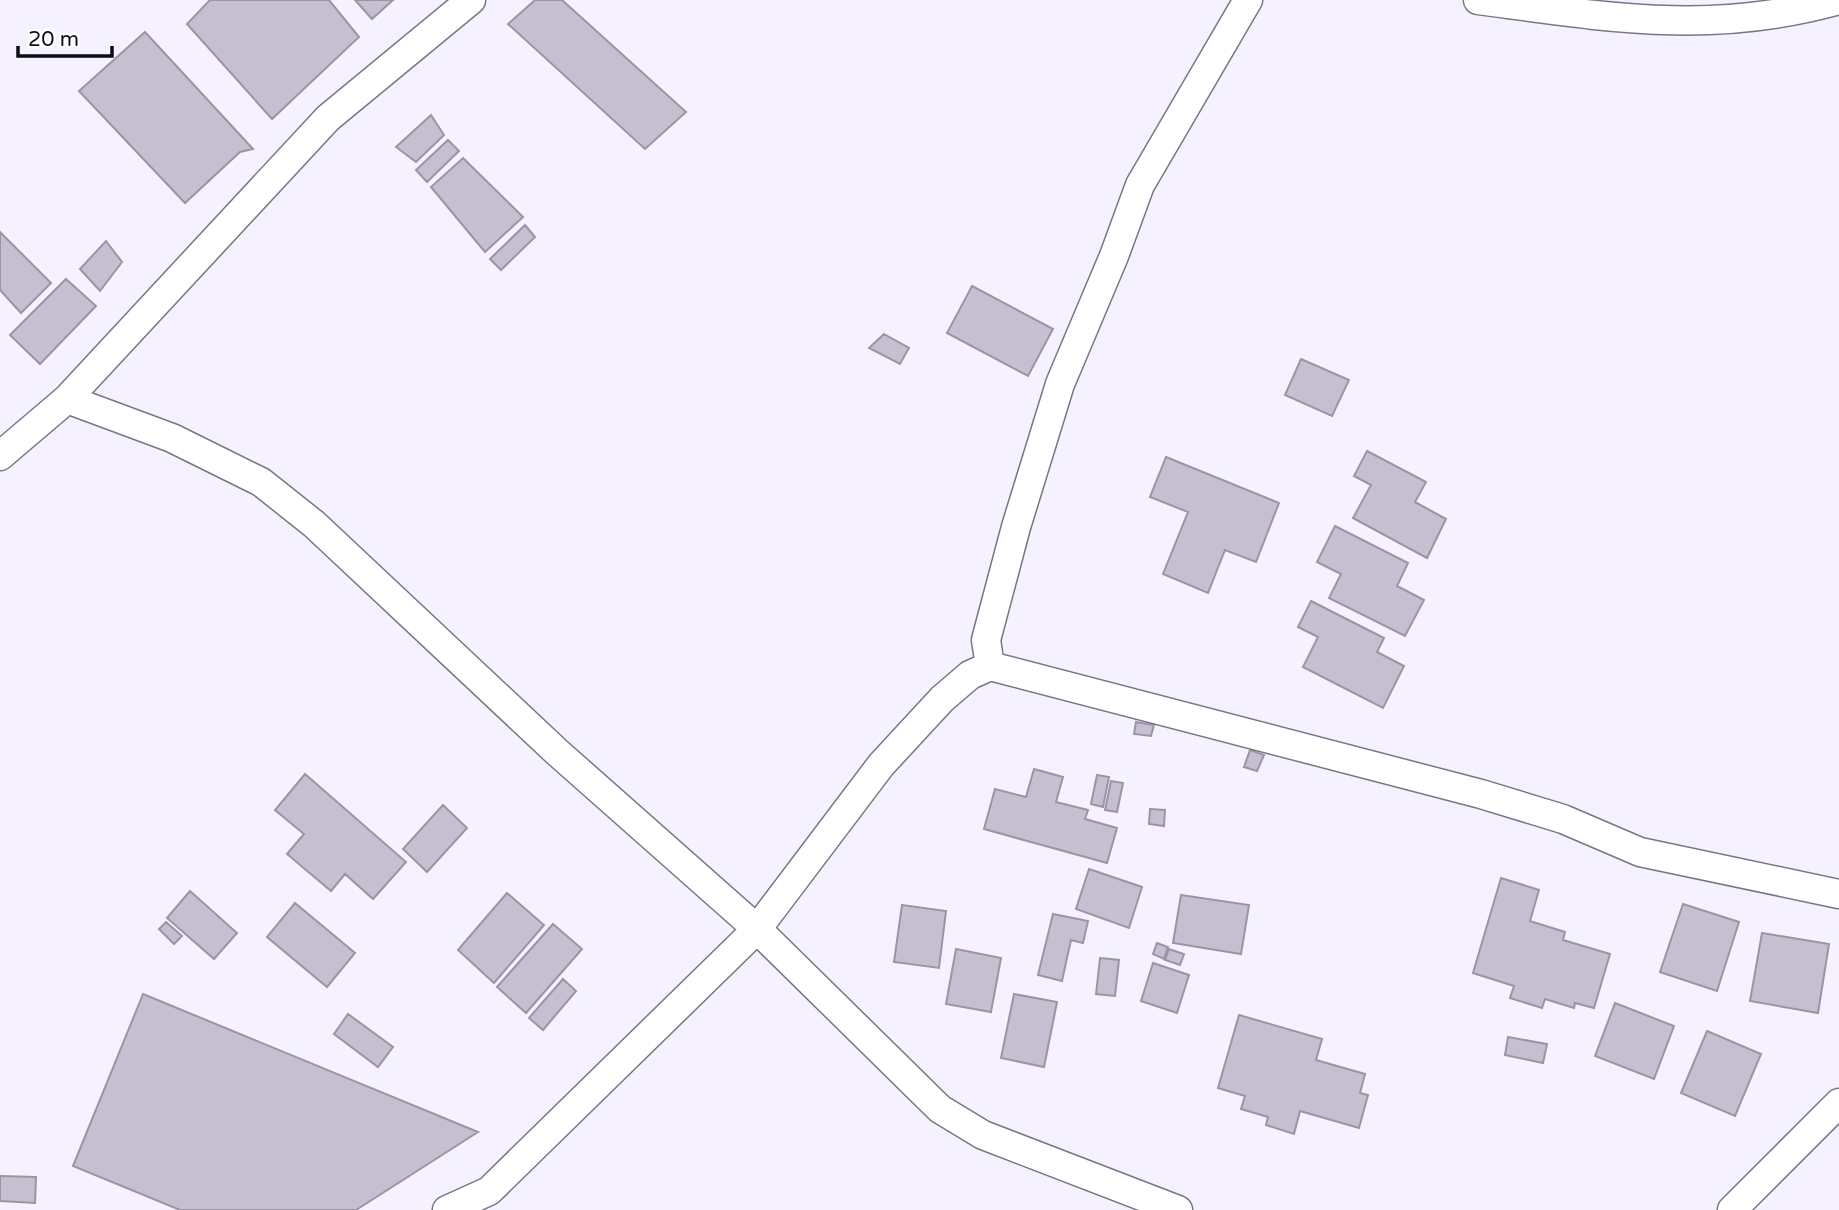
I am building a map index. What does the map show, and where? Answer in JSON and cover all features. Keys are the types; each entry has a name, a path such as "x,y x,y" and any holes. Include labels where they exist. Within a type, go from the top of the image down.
{"street":[{"path":"0,456 67,399 328,118 471,0"},
{"path":"990,666 986,640 1016,527 1060,384 1114,256 1140,185 1248,0"},
{"path":"1478,0 1640,22 1695,23 1756,17 1839,1"},
{"path":"67,399 172,438 261,482 314,524 557,751 757,929 921,1092 962,1125 1178,1210"},
{"path":"447,1210 489,1191 757,929 881,765 942,699 970,675 990,666 1481,794 1563,819 1640,852 1839,894"},
{"path":"1732,1210 1839,1103"}],"building":[{"path":"210,0 329,0 359,37 272,119 187,24"},
{"path":"355,0 393,0 372,19"},
{"path":"535,0 562,0 686,112 645,149 508,24"},
{"path":"145,32 253,149 240,152 185,203 79,91"},
{"path":"431,115 444,135 416,162 396,147"},
{"path":"448,140 459,151 427,182 416,170"},
{"path":"463,158 523,217 485,252 431,187"},
{"path":"525,225 535,237 501,270 490,259"},
{"path":"0,232 51,283 21,313 0,290"},
{"path":"106,241 122,262 100,291 80,269"},
{"path":"66,279 96,306 40,364 10,335"},
{"path":"972,286 1053,329 1028,376 947,333"},
{"path":"884,334 909,348 900,364 869,348"},
{"path":"1301,359 1349,380 1332,416 1285,395"},
{"path":"1367,451 1426,482 1415,502 1446,519 1427,558 1353,518 1371,485 1354,476"},
{"path":"1166,457 1279,503 1256,562 1225,550 1208,593 1163,574 1188,512 1150,497"},
{"path":"1335,526 1408,563 1397,586 1424,600 1405,636 1329,598 1341,574 1317,562"},
{"path":"1311,601 1384,638 1377,652 1404,666 1383,708 1303,667 1318,637 1298,627"},
{"path":"1136,722 1154,725 1151,736 1134,734"},
{"path":"1250,750 1264,755 1257,771 1244,767"},
{"path":"1034,769 1063,777 1056,802 1088,810 1085,819 1117,828 1107,863 984,829 995,789 1026,797"},
{"path":"305,774 406,862 373,899 345,874 331,891 287,854 304,834 275,810"},
{"path":"1097,775 1109,777 1103,807 1091,804"},
{"path":"1111,781 1123,783 1117,812 1105,810"},
{"path":"443,805 467,828 427,872 403,849"},
{"path":"1150,809 1165,810 1164,826 1149,824"},
{"path":"1089,869 1142,887 1129,928 1076,909"},
{"path":"1501,878 1539,890 1530,921 1565,932 1563,940 1610,954 1594,1008 1575,1003 1574,1008 1545,999 1542,1008 1510,998 1514,986 1473,973"},
{"path":"190,891 237,933 214,959 167,918"},
{"path":"507,893 544,925 494,983 458,950"},
{"path":"1181,895 1249,905 1241,954 1173,943"},
{"path":"295,903 355,953 327,987 267,937"},
{"path":"1683,904 1739,922 1717,991 1660,972"},
{"path":"902,905 946,911 939,968 894,962"},
{"path":"1053,914 1088,921 1083,943 1071,940 1062,981 1038,975"},
{"path":"166,922 182,936 174,944 159,929"},
{"path":"553,924 582,949 526,1013 497,987"},
{"path":"1762,933 1829,944 1818,1013 1750,1001"},
{"path":"1157,943 1168,947 1164,959 1153,954"},
{"path":"956,949 1001,958 991,1012 946,1004"},
{"path":"1169,949 1184,954 1180,965 1165,960"},
{"path":"1100,958 1119,960 1115,996 1096,994"},
{"path":"1153,963 1189,975 1177,1013 1141,1001"},
{"path":"563,979 576,991 543,1030 529,1018"},
{"path":"143,994 478,1132 356,1210 180,1210 73,1166"},
{"path":"1014,994 1057,1002 1044,1067 1001,1058"},
{"path":"1615,1003 1674,1026 1654,1079 1595,1056"},
{"path":"348,1014 393,1047 378,1067 334,1034"},
{"path":"1239,1015 1322,1039 1316,1060 1365,1074 1360,1093 1368,1095 1359,1128 1300,1111 1294,1134 1266,1125 1268,1117 1241,1109 1245,1096 1218,1088"},
{"path":"1707,1031 1761,1054 1735,1116 1681,1093"},
{"path":"1508,1037 1547,1044 1543,1063 1505,1055"},
{"path":"0,1176 36,1177 35,1203 0,1201"}]}
